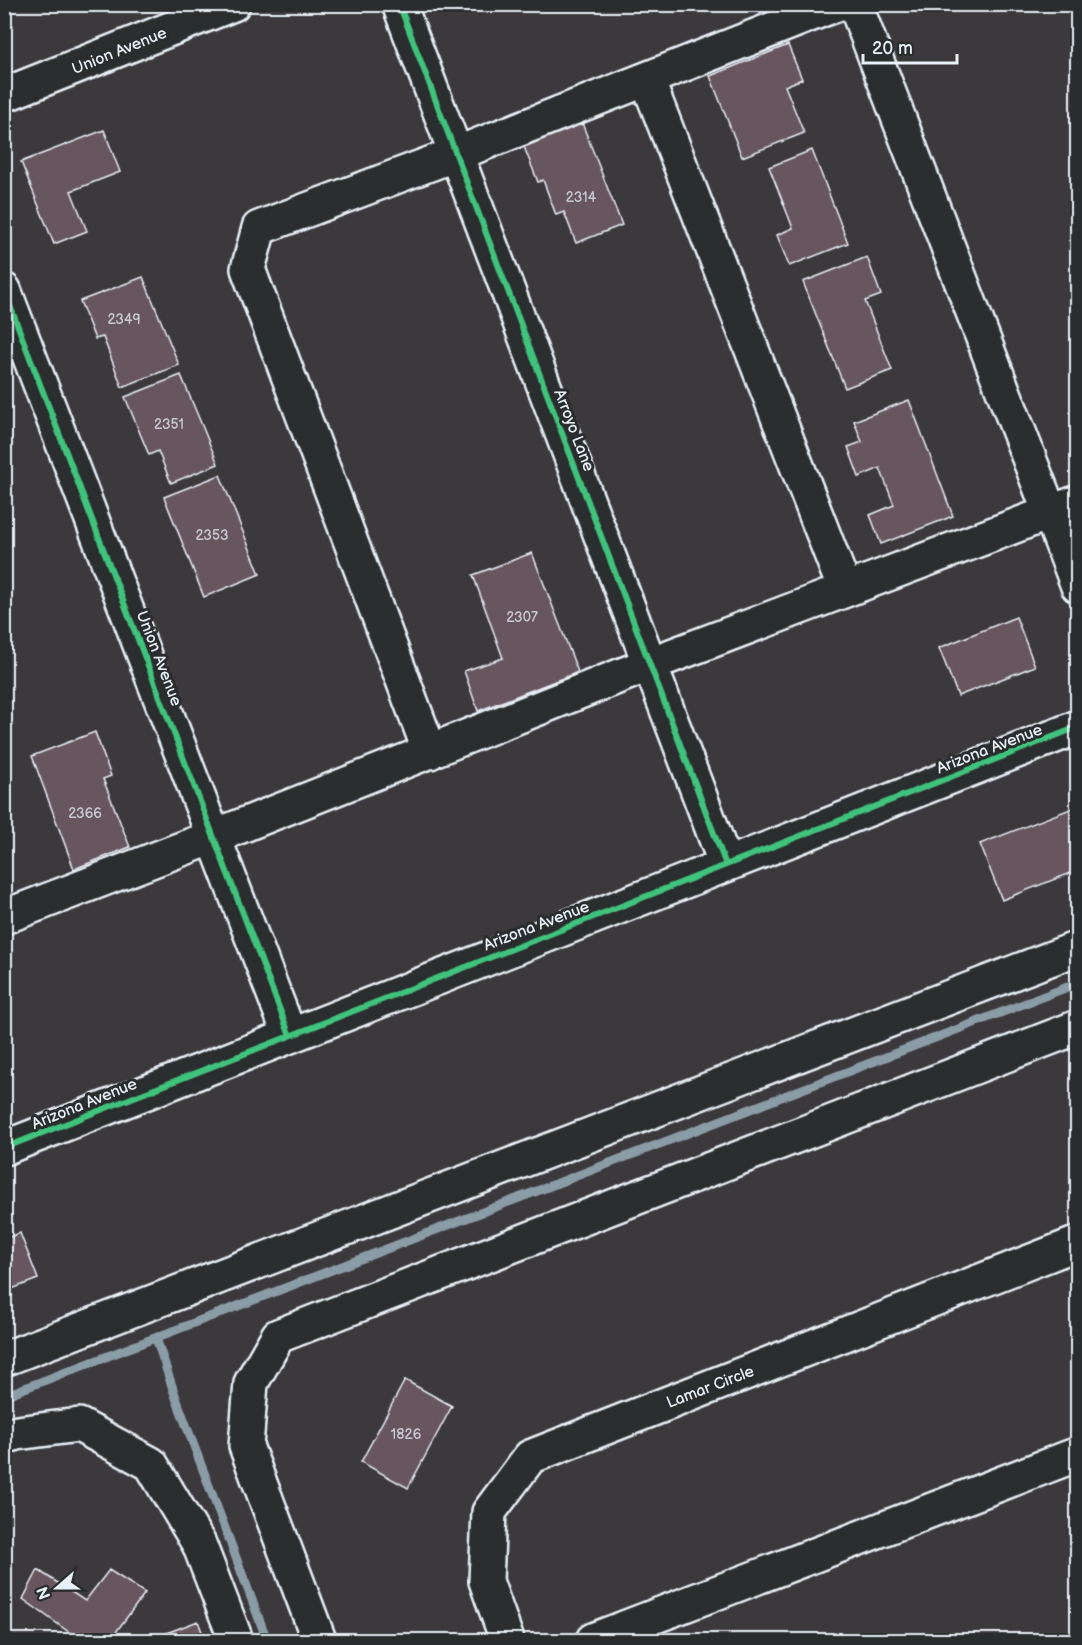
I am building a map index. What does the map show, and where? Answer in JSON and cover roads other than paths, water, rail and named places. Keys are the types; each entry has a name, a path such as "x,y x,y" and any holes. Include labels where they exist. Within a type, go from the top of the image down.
{"street":[{"name":"Union Avenue","path":"4,95 233,4"},
{"name":"Arroyo Lane","path":"399,4 726,866"},
{"path":"430,752 249,269 260,228 456,154 837,4"},
{"path":"855,4 1063,507 1077,586"},
{"path":"647,79 845,590"},
{"name":"Union Avenue","path":"4,290 290,1036"},
{"path":"7,909 213,837 650,664 1063,507"},
{"name":"Arizona Avenue","path":"4,1148 1077,727"},
{"path":"4,1359 1077,948"},
{"path":"319,1641 246,1446 250,1383 278,1336 1077,1027"},
{"name":"Lamar Circle","path":"507,1641 486,1581 489,1512 530,1457 1077,1243"},
{"path":"4,1437 17,1433 80,1425 151,1464 199,1544 236,1641"},
{"path":"593,1641 1077,1454"}],"waterway":[{"path":"4,1396 1078,983"},
{"path":"156,1338 176,1398 267,1640"}]}
